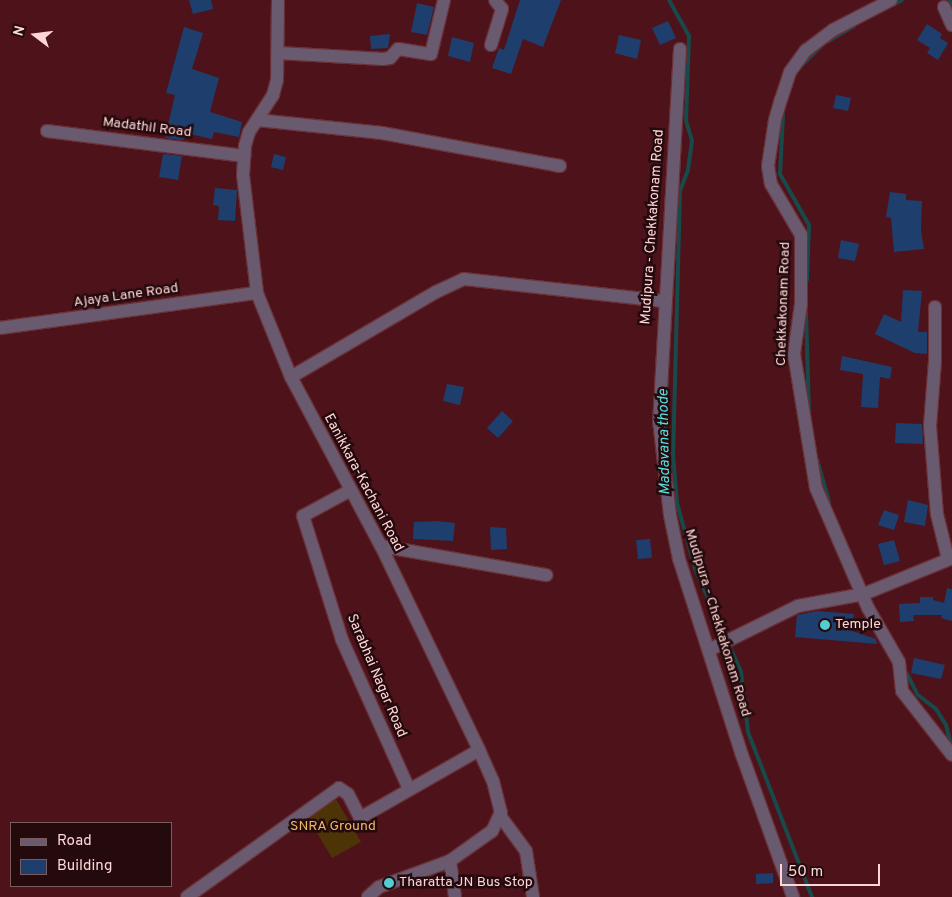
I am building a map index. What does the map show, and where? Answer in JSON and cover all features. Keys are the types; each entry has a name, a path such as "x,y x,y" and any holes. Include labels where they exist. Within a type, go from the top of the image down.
{"street":[{"name":"Eanikkara-Kachani Road","path":"278,0 279,53 273,95 249,132 244,156 243,175 257,294 291,377 349,491 381,546 493,781 501,817"},
{"path":"279,53 383,59 390,58 398,49 431,54 444,0"},
{"path":"491,44 502,9 495,0"},
{"name":"Chekkakonam Road","path":"891,0 833,30 806,50 790,72 779,106 768,166 771,184 800,235 801,304 794,354 816,488 864,594 870,612 899,662 902,691 952,755"},
{"path":"944,7 952,25"},
{"name":"Mudipura - Chekkakonam Road","path":"680,49 664,301 659,420 670,515 680,560 742,756 793,897"},
{"path":"257,120 382,133 560,166"},
{"name":"Madathil Road","path":"47,131 244,156"},
{"path":"291,377 436,292 464,279 664,301"},
{"name":"Ajaya Lane Road","path":"0,328 257,294"},
{"path":"709,650 798,606 864,594 950,558 937,514 930,426 935,361 935,307"},
{"name":"Sarabhai Nagar Road","path":"349,491 303,516 342,640 409,789"},
{"path":"381,546 546,575"},
{"path":"188,897 339,788 348,794 360,818 478,750"},
{"path":"368,897 379,887 450,861 492,831 501,817 526,851 533,897"},
{"path":"450,861 455,897"}],"green space":[{"name":"SNRA Ground","path":"336,799 361,842 332,858 308,818"}],"building":[{"path":"189,0 211,0 213,9 193,14"},
{"path":"520,0 561,0 543,47 523,39 511,74 492,68 499,48 504,50"},
{"path":"417,3 434,7 427,35 411,32"},
{"path":"668,21 676,38 660,45 652,28"},
{"path":"927,24 942,34 940,38 948,43 938,60 927,53 930,48 917,40"},
{"path":"184,27 203,33 192,69 219,78 210,112 242,122 239,137 214,132 212,139 185,133 184,140 165,138 175,95 166,93"},
{"path":"390,34 388,48 371,49 370,36"},
{"path":"619,35 641,40 637,59 615,53"},
{"path":"452,37 474,43 470,62 448,56"},
{"path":"836,95 851,98 848,111 833,108"},
{"path":"163,154 182,156 178,180 159,177"},
{"path":"274,154 286,157 283,170 271,167"},
{"path":"215,188 237,190 235,221 218,220 219,206 213,205"},
{"path":"890,192 906,194 906,200 922,201 921,231 924,249 894,252 891,218 886,217"},
{"path":"841,240 859,244 855,261 838,258"},
{"path":"903,290 922,291 918,332 927,332 927,354 915,353 875,334 884,314 901,322"},
{"path":"842,356 892,367 890,379 880,377 878,408 861,407 863,374 840,370"},
{"path":"447,384 464,387 460,405 443,401"},
{"path":"502,411 513,421 498,438 487,428"},
{"path":"896,423 922,424 923,444 895,443"},
{"path":"908,500 928,505 925,526 904,522"},
{"path":"884,510 899,515 894,530 878,525"},
{"path":"436,521 455,523 453,541 413,539 414,522"},
{"path":"490,527 506,528 507,549 491,550"},
{"path":"650,539 652,558 638,559 636,540"},
{"path":"894,540 900,561 884,565 878,544"},
{"path":"947,588 952,589 952,621 941,618 942,615 913,615 914,621 900,622 899,604 920,603 920,597 933,597 933,600 944,603"},
{"name":"Temple","path":"817,611 854,614 852,631 876,639 877,644 795,637 797,615"},
{"path":"914,658 945,665 941,679 911,673"},
{"path":"773,873 773,883 756,884 756,874"}],"waterway":[{"name":"Madavana thode","path":"669,0 689,36 686,121 692,141 688,170 680,191 673,455 677,503 695,569 741,672 748,732 812,897"},
{"path":"893,5 902,0"},
{"path":"949,0 952,5"},
{"path":"802,65 823,44 854,26"},
{"path":"783,115 780,174 809,225 807,280"},
{"path":"806,312 809,412"},
{"path":"817,459 829,502"},
{"path":"905,670 918,695 936,709 946,725 951,745"}],"place":[{"name":"Temple","path":"825,625"},
{"name":"Tharatta JN Bus Stop","path":"389,883"}]}
